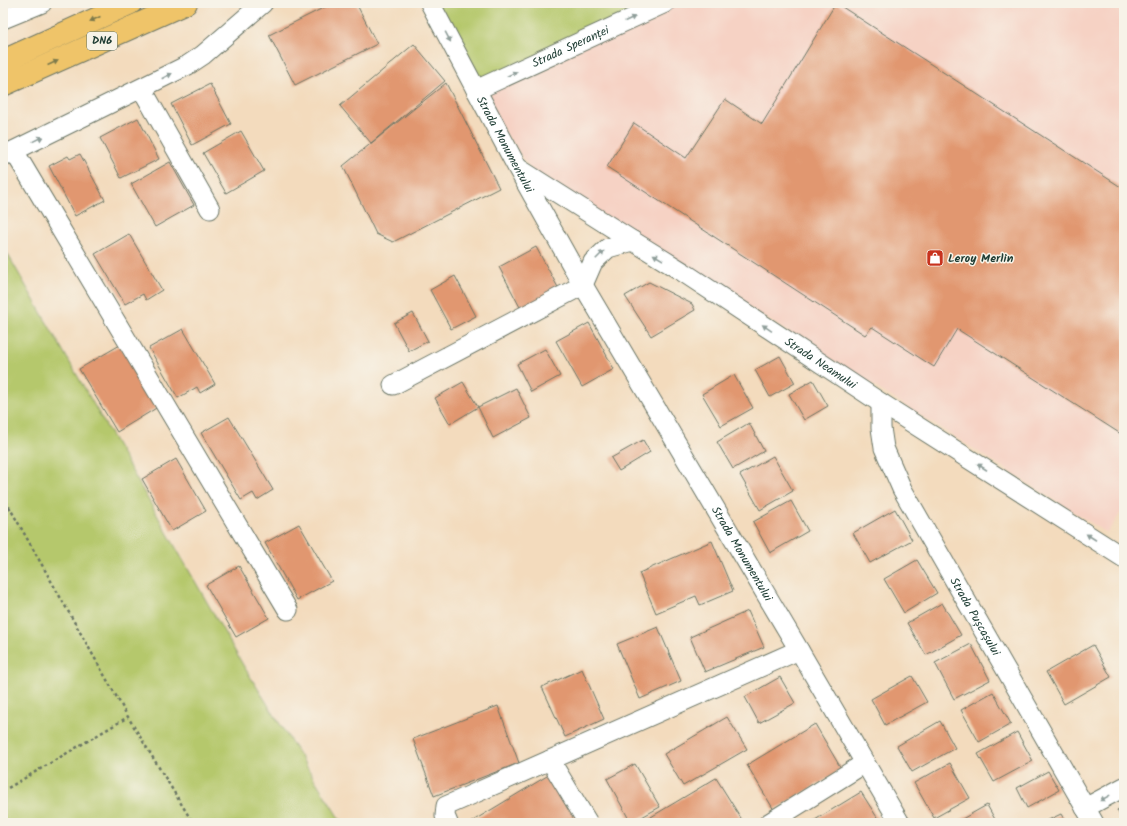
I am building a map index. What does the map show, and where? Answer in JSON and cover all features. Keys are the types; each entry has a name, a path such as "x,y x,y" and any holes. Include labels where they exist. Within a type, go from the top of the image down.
{"main road":[{"name":"DN6","path":"5,60 131,3"},
{"name":"DN6","path":"3,85 186,3"}],"street":[{"path":"3,19 42,3"},
{"path":"263,3 200,58 142,89 8,154 288,610"},
{"name":"Strada Monumentului","path":"430,3 517,167 582,285 900,823"},
{"name":"Strada Speranței","path":"476,90 658,5"},
{"path":"142,89 210,209"},
{"name":"Strada Neamului","path":"517,167 683,272 881,403 1124,558"},
{"path":"393,385 582,285 593,262 608,248 633,241"},
{"name":"Strada Pușcașului","path":"881,403 881,428 884,448 902,488 1090,816"},
{"path":"448,823 445,816 446,806 799,650"},
{"path":"550,760 588,823"},
{"path":"769,823 865,763"},
{"path":"1090,816 1124,787"}],"path":[{"path":"3,496 128,717 192,823"},
{"path":"3,791 128,717"}],"shaded area":[{"path":"670,3 1124,3 1124,508 1107,533 531,170 476,90"}],"green space":[{"path":"430,3 665,3 476,90"},
{"path":"3,246 243,665 342,823 3,823"}],"building":[{"path":"333,3 356,3 377,44 295,85 269,35"},
{"name":"Leroy Merlin","path":"836,3 1124,189 1124,436 957,329 934,367 872,327 865,335 607,167 634,123 686,158 725,99 762,124"},
{"path":"414,44 445,81 371,143 340,106"},
{"path":"446,83 499,188 393,242 376,234 343,166"},
{"path":"210,84 231,124 192,145 171,104"},
{"path":"138,118 159,159 121,178 100,138"},
{"path":"241,131 264,171 226,193 203,153"},
{"path":"80,154 105,200 75,216 49,166 68,156 70,159"},
{"path":"170,162 194,205 155,227 131,184"},
{"path":"129,234 162,290 146,300 143,294 125,304 95,254"},
{"path":"536,247 561,293 523,313 499,267"},
{"path":"455,276 476,316 451,329 430,290"},
{"path":"649,282 692,304 695,310 651,336 625,296"},
{"path":"413,313 428,341 409,351 394,323"},
{"path":"589,323 614,369 582,387 556,341"},
{"path":"183,329 215,384 200,393 197,387 178,398 149,348"},
{"path":"120,345 158,407 117,432 79,369"},
{"path":"545,349 560,376 531,392 517,364"},
{"path":"780,356 795,383 770,397 755,370"},
{"path":"734,375 753,408 721,426 702,394"},
{"path":"813,380 828,406 804,420 789,394"},
{"path":"463,382 478,407 450,424 435,398"},
{"path":"516,388 531,418 493,438 478,407"},
{"path":"229,417 273,490 257,500 253,493 241,500 201,433"},
{"path":"749,423 764,451 733,469 717,442"},
{"path":"643,440 650,452 619,471 611,458"},
{"path":"773,456 793,491 760,510 740,475"},
{"path":"176,459 206,511 172,531 142,479"},
{"path":"791,501 808,531 770,553 753,522"},
{"path":"895,509 912,540 870,563 853,533"},
{"path":"299,524 332,581 297,600 265,543"},
{"path":"712,541 733,591 700,605 696,596 656,613 639,573"},
{"path":"917,560 937,593 904,613 884,579"},
{"path":"239,566 269,618 236,637 206,585"},
{"path":"942,603 961,635 926,655 907,623"},
{"path":"748,611 764,647 705,672 690,637"},
{"path":"658,627 681,681 640,699 617,644"},
{"path":"971,644 990,680 954,699 935,663"},
{"path":"1093,645 1111,677 1064,704 1046,672"},
{"path":"582,669 604,719 565,737 542,687"},
{"path":"912,676 927,702 885,725 871,699"},
{"path":"780,677 795,703 759,723 745,697"},
{"path":"993,692 1011,724 979,742 961,710"},
{"path":"498,706 519,763 434,796 413,739"},
{"path":"727,717 747,749 683,786 664,754"},
{"path":"940,721 955,748 912,772 897,746"},
{"path":"815,724 842,770 774,810 747,765"},
{"path":"1017,732 1033,761 994,782 978,754"},
{"path":"950,763 970,798 934,818 914,783"},
{"path":"635,764 660,807 631,823 607,779"},
{"path":"1048,771 1059,790 1027,808 1017,788"},
{"path":"552,773 582,823 471,822"},
{"path":"716,778 744,823 641,823"},
{"path":"861,792 880,822 810,823"},
{"path":"987,805 997,823 955,823"},
{"path":"1124,806 1124,823 1117,810"},
{"path":"1061,814 1066,823 1042,823"}],"place":[{"name":"Leroy Merlin","path":"935,258"}]}
